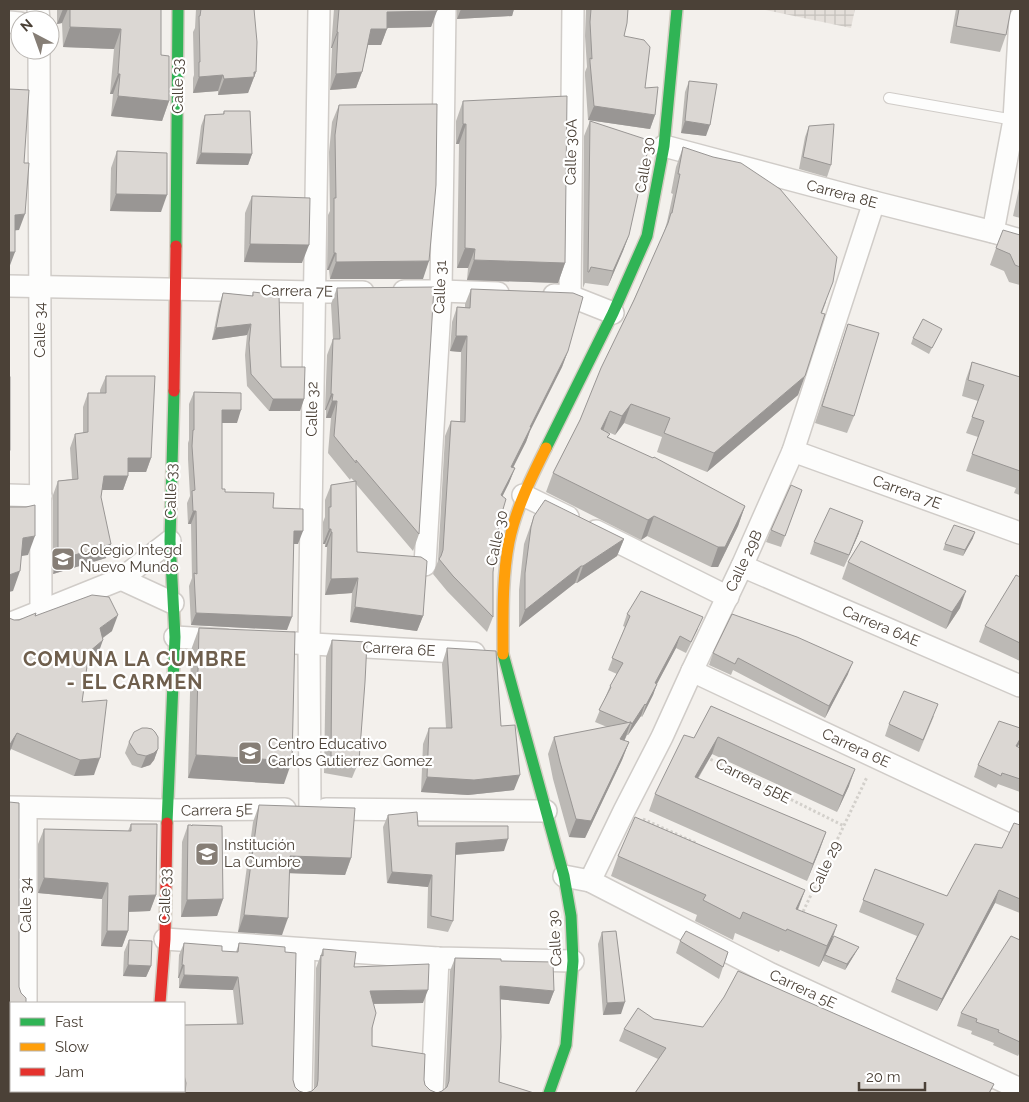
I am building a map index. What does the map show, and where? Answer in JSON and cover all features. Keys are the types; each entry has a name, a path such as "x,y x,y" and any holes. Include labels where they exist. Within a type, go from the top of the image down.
{"main road":[{"name":"Calle 33","path":"160,1002 165,940 166,810 175,637 170,541 176,289 178,9"},
{"name":"Calle 30","path":"549,1093 566,1045 573,961 571,916 564,876 503,655 503,589 509,541 523,495 613,312 647,236 664,146 677,9"}],"street":[{"name":"Calle 32","path":"310,808 309,643 319,9"},
{"name":"Calle 31","path":"425,565 441,291 445,9"},
{"name":"Calle 30A","path":"570,296 573,9"},
{"path":"993,232 1014,120 1020,18"},
{"name":"Calle 34","path":"39,60 41,611"},
{"name":"Carrera 8E","path":"664,146 1020,240"},
{"name":"Calle 29B","path":"590,881 662,737 728,597 793,451 874,202"},
{"name":"Carrera 7E","path":"9,286 314,292 441,291 525,294 570,296 613,312"},
{"name":"Carrera 7E","path":"793,451 1020,533"},
{"path":"523,495 728,597"},
{"path":"9,496 41,496"},
{"path":"9,624 121,579 170,541"},
{"name":"Carrera 6AE","path":"742,566 1020,686"},
{"path":"121,579 173,603"},
{"path":"175,637 242,640"},
{"name":"Carrera 6E","path":"280,642 503,655"},
{"name":"Carrera 6E","path":"692,671 1020,825"},
{"name":"Calle 34","path":"17,807 26,1002"},
{"name":"Carrera 5E","path":"17,807 166,810 310,808 546,811"},
{"path":"564,876 590,881"},
{"name":"Carrera 5E","path":"590,881 772,974 1020,1089"},
{"path":"165,940 438,958 573,961"},
{"path":"301,1093 304,949"},
{"path":"432,1093 438,958"}],"lane":[{"path":"889,98 1014,120"}],"path":[{"name":"Carrera 5BE","path":"702,755 844,826"},
{"name":"Calle 29","path":"799,921 876,758"},
{"path":"624,811 704,847"},
{"path":"802,892 811,896"}],"shaded area":[{"path":"761,9 855,9 851,28"}],"building":[{"path":"70,9 161,9 161,55 169,56 169,101 118,96 121,29 70,27"},
{"path":"201,9 254,9 257,42 256,72 254,72 254,77 224,79 223,75 199,77 199,16"},
{"path":"339,9 437,9 437,11 387,12 387,29 371,29 362,72 336,74"},
{"path":"591,9 628,9 624,36 644,40 650,47 645,88 658,87 655,115 594,106 590,62 590,58 592,59"},
{"path":"959,9 1011,9 1006,35 956,26"},
{"path":"689,81 717,84 710,125 685,121"},
{"path":"9,89 29,90 24,163 29,163 25,214 15,215 15,252 9,252"},
{"path":"567,96 565,263 474,260 475,249 465,248 466,124 463,124 463,101"},
{"path":"437,104 436,185 429,261 336,262 336,253 334,253 334,198 336,198 335,135 339,105"},
{"path":"224,111 250,111 252,154 201,153 205,115 224,114"},
{"path":"590,121 648,140 648,149 629,235 613,271 591,267 588,272"},
{"path":"834,124 831,165 803,157 809,126"},
{"path":"683,147 713,157 741,163 780,189 837,257 833,282 821,313 825,314 805,376 714,453 664,433 670,418 631,404 622,416 610,411 601,429 610,434 607,437 654,457 745,506 725,547 718,547 654,516 648,520 553,473 580,420 601,368 634,300 672,213"},
{"path":"117,151 167,153 167,195 116,194"},
{"path":"252,196 310,198 309,245 250,244"},
{"path":"1003,230 1020,235 1020,267 1015,265 1010,254 996,248"},
{"path":"434,287 419,534 334,436 337,401 332,401 333,394 331,394 333,339 340,339 337,288"},
{"path":"471,289 573,293 583,297 568,351 511,467 515,468 501,495 506,499 499,523 493,572 493,617 439,559 443,550 451,421 465,422 467,336 456,336 457,307 470,308"},
{"path":"253,292 279,295 281,367 305,367 304,399 273,399 251,374 249,343 251,324 216,328 223,293 253,296"},
{"path":"923,319 942,329 932,348 913,338"},
{"path":"848,324 879,333 854,416 822,406"},
{"path":"972,362 1020,377 1020,471 972,454 984,421 972,417 984,385 968,380"},
{"path":"106,376 155,376 151,458 128,458 128,476 104,476 101,497 111,544 58,560 58,481 78,479 75,434 88,432 88,393 106,393"},
{"path":"10,377 10,450 9,450"},
{"path":"194,392 241,393 241,410 222,410 222,489 225,489 225,492 274,493 273,508 303,509 303,531 294,531 292,617 196,613 194,573 197,574 196,511 193,511 192,491 195,490 192,446"},
{"path":"356,481 357,552 421,557 427,561 423,616 355,607 358,578 331,579 332,532 329,529 329,507 331,507 331,485"},
{"path":"791,485 802,490 785,536 771,530"},
{"path":"545,500 624,539 581,566 525,610 525,573 531,527 534,516"},
{"path":"35,505 35,536 23,538 20,571 9,575 9,507"},
{"path":"830,508 863,521 849,555 814,542"},
{"path":"954,525 975,532 965,550 945,544"},
{"path":"861,541 966,591 952,612 848,562"},
{"path":"1016,575 1020,577 1020,643 985,626"},
{"path":"641,591 703,617 691,642 680,636 655,683 657,684 646,705 632,724 599,710 623,663 612,658 630,616 627,614"},
{"path":"92,595 109,597 118,615 100,628 103,640 89,652 82,702 107,700 100,758 80,760 17,733 9,746 9,618 19,620 36,613 35,616"},
{"path":"732,614 797,637 853,662 829,706 738,658 735,664 713,653"},
{"path":"199,628 295,632 292,761 196,755"},
{"path":"332,640 367,642 359,761 331,756"},
{"path":"447,648 496,651 501,726 515,725 520,775 474,780 427,777 429,728 452,728"},
{"path":"904,691 938,704 923,740 889,724"},
{"path":"711,706 855,769 843,796 718,737 695,777 826,832 813,864 655,794 684,735 694,738"},
{"path":"999,721 1020,728 1020,739 1016,746 1020,748 1020,779 1002,773 1001,776 978,765"},
{"path":"631,722 620,739 629,742 591,821 576,819 554,737"},
{"path":"142,728 152,729 158,737 158,749 146,756 137,754 129,742 134,732"},
{"path":"9,802 19,803 19,987 21,993 26,998 26,1002 10,1002 10,1092 23,1093 9,1093"},
{"path":"259,805 355,808 351,858 290,856 288,918 244,915"},
{"path":"417,812 418,826 508,826 508,839 456,843 453,921 431,916 432,875 392,872 388,815"},
{"path":"635,817 805,890 796,909 837,925 827,946 743,912 740,919 703,900 706,895 618,856"},
{"path":"1014,823 1020,825 1020,899 999,890 942,999 896,979 924,924 863,900 875,869 947,896 975,844 1002,848"},
{"path":"131,824 157,824 156,895 129,896 128,931 107,931 108,883 44,878 44,829 131,831"},
{"path":"188,825 222,826 223,899 187,900"},
{"path":"616,931 625,1002 607,1003 602,932"},
{"path":"686,931 728,952 723,967 680,941"},
{"path":"834,936 859,947 847,964 825,955"},
{"path":"1011,936 1020,940 1020,1042 998,1032 999,1030 976,1022 977,1019 961,1013"},
{"path":"129,940 152,941 151,966 128,965"},
{"path":"184,943 222,946 222,951 238,952 239,943 285,947 285,952 296,953 293,1080 295,1087 305,1093 185,1093 185,1025 243,1024 238,977 184,975 184,965 182,965"},
{"path":"323,949 356,952 354,967 429,964 428,990 370,991 376,1013 372,1028 372,1046 425,1054 425,1085 437,1093 305,1093 312,1091 317,1086 318,1080 321,955 323,956"},
{"path":"455,958 553,962 554,991 500,986 501,1037 499,1082 534,1093 437,1093 447,1087 449,1081"},
{"path":"738,971 994,1084 989,1093 635,1093 666,1048 624,1029 638,1008 654,1019 703,1027 724,997"}],"traffic: fast":[{"path":"176,246 178,9"},
{"path":"546,448 613,313 647,236 664,146 677,9"},
{"path":"167,823 175,637 170,541 174,391"},
{"path":"503,654 564,876 571,916 573,961 566,1045 549,1093"}],"traffic: slow":[{"path":"503,654 504,583 509,542 520,505 546,448"}],"traffic: jam":[{"path":"174,391 176,246"},
{"path":"160,1002 165,939 167,823"}],"place":[{"name":"Colegio Integd Nuevo Mundo","path":"63,559"},
{"name":"Centro Educativo Carlos Gutierrez Gomez","path":"250,753"},
{"name":"Institución La Cumbre","path":"207,854"}],"district":[{"name":"COMUNA LA CUMBRE - EL CARMEN","path":"135,670"}]}
